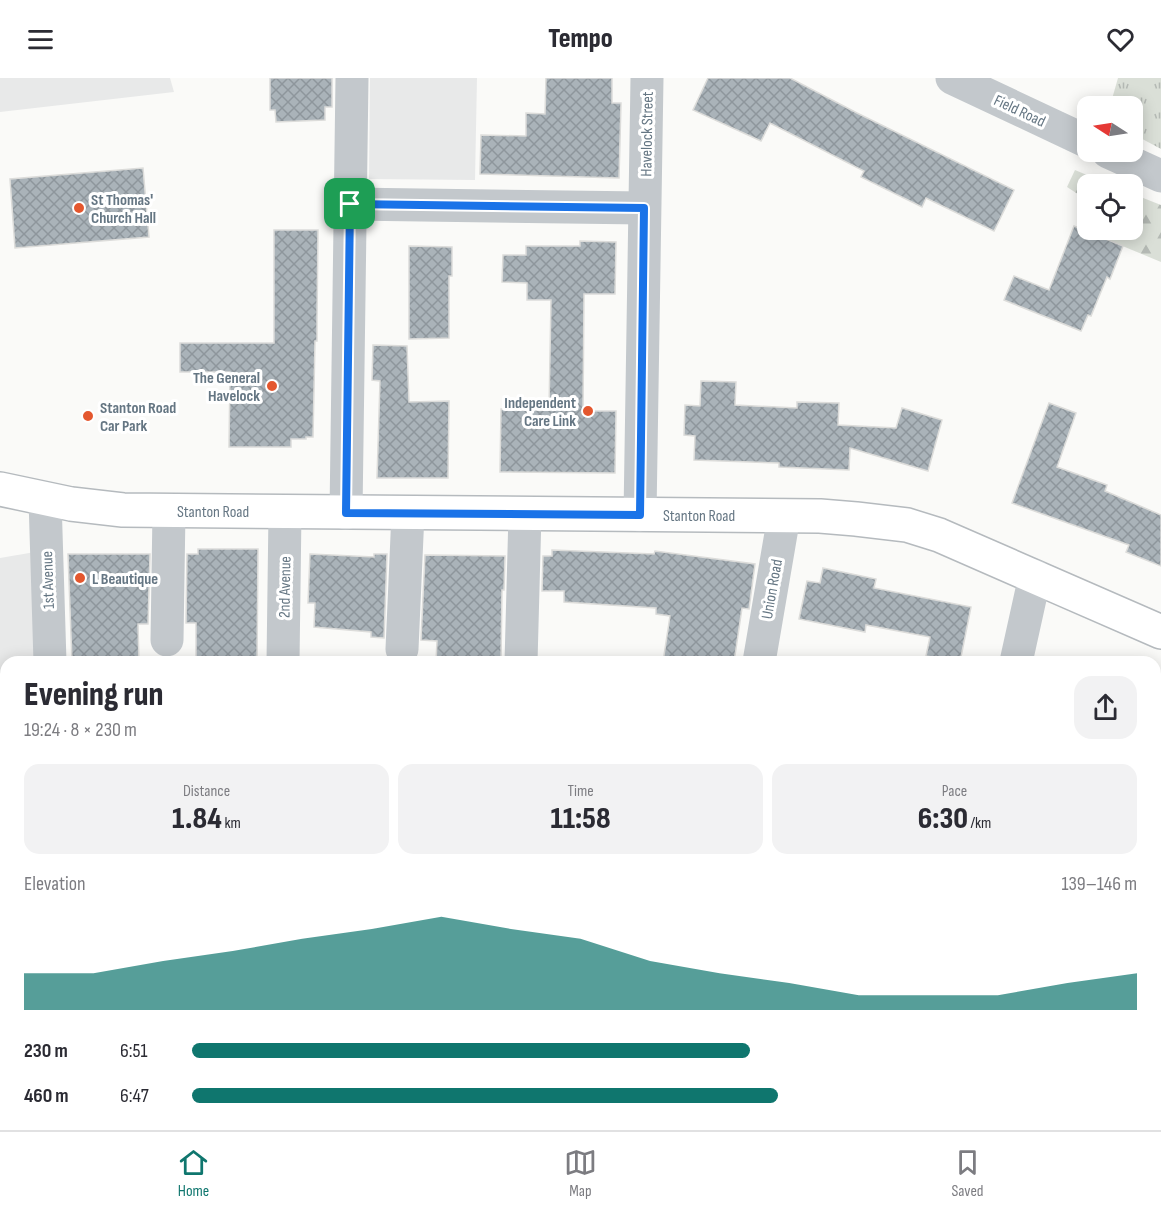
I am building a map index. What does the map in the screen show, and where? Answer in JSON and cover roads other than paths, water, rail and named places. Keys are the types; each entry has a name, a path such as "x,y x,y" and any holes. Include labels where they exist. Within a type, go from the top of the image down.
{"main road":[{"name":"Stanton Road","path":"0,489 98,508 169,511 784,516 856,519 907,525 939,535 1161,632"}],"street":[{"name":"Havelock Street","path":"640,515 647,78"},
{"name":"Field Road","path":"952,78 1077,137"},
{"path":"346,513 350,204 360,91"},
{"path":"1130,162 1161,176"},
{"path":"350,204 644,208"},
{"name":"1st Avenue","path":"45,499 50,656"},
{"path":"167,640 169,511"},
{"name":"2nd Avenue","path":"283,656 285,512"},
{"path":"402,649 408,513"},
{"path":"521,656 525,514"},
{"name":"Union Road","path":"760,656 784,516"},
{"path":"1017,656 1035,576"}],"place":[{"name":"St Thomas' Church Hall","path":"79,208"},
{"name":"The General Havelock","path":"272,386"},
{"name":"Independent Care Link","path":"588,411"},
{"name":"Stanton Road Car Park","path":"88,416"},
{"name":"L Beautique","path":"80,578"}]}
